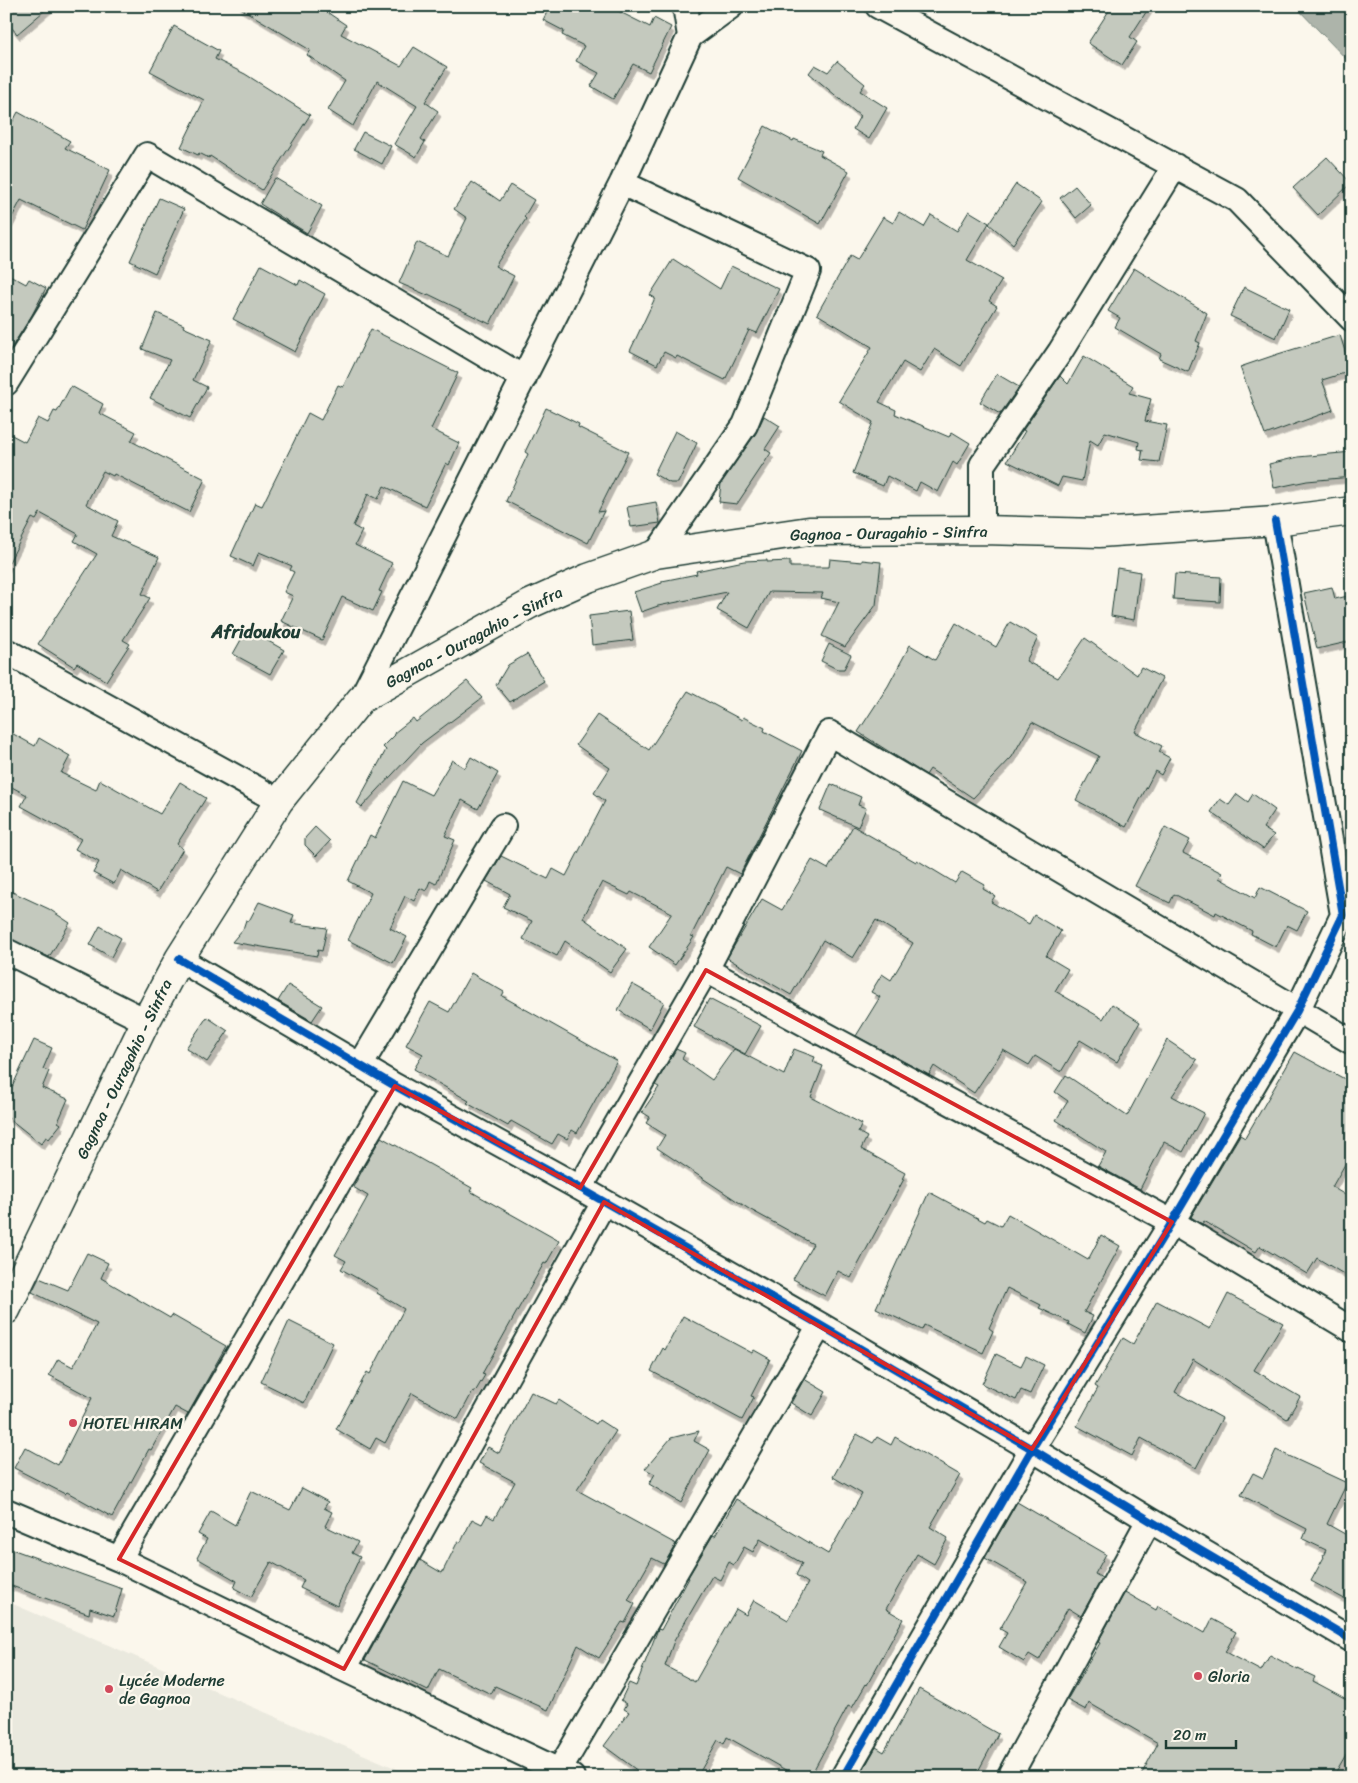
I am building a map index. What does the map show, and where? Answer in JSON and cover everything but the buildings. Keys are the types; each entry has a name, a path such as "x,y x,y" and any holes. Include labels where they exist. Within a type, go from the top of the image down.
{"main road":[{"name":"Gagnoa - Ouragahio - Sinfra","path":"6,1310 178,959 279,801 361,699 530,604 588,578 656,554 809,531 982,530 1099,533 1275,521 1352,511"}],"street":[{"path":"685,6 690,36"},
{"path":"361,699 622,183 690,36 731,6"},
{"path":"878,6 1237,200 1352,319"},
{"path":"6,382 146,155 524,378"},
{"path":"982,530 982,465 1060,352 1176,166"},
{"path":"622,183 808,271 745,425 656,554"},
{"path":"843,1777 1032,1449 1172,1222 1297,1011 1344,916 1275,521"},
{"path":"6,651 279,801"},
{"path":"580,1188 706,970 829,733 1352,1042"},
{"path":"360,1066 503,826"},
{"path":"6,952 146,1021"},
{"path":"178,959 395,1086 580,1188 820,1325 1352,1640"},
{"path":"706,970 1172,1222 1352,1330"},
{"path":"119,1559 395,1086"},
{"path":"344,1669 604,1202"},
{"path":"6,1511 119,1559 344,1669 566,1774 820,1325"},
{"path":"1009,1777 1149,1520"}],"highlighted area":[{"path":"706,970 1172,1222 1032,1449 604,1202 344,1669 119,1559 395,1086 580,1188"}],"shaded area":[{"path":"1295,6 1352,6 1352,65"},
{"name":"Lycée Moderne de Gagnoa","path":"6,1601 416,1777 6,1777"}],"cycle path":[{"path":"843,1777 1032,1449 1172,1222 1297,1011 1343,915 1275,521"},
{"path":"179,959 395,1086 580,1188 820,1325 1352,1640"}],"place":[{"name":"HOTEL HIRAM","path":"73,1423"},
{"name":"Gloria","path":"1198,1676"},
{"name":"Lycée Moderne de Gagnoa","path":"109,1689"}],"district":[{"name":"Afridoukou","path":"256,632"}]}
